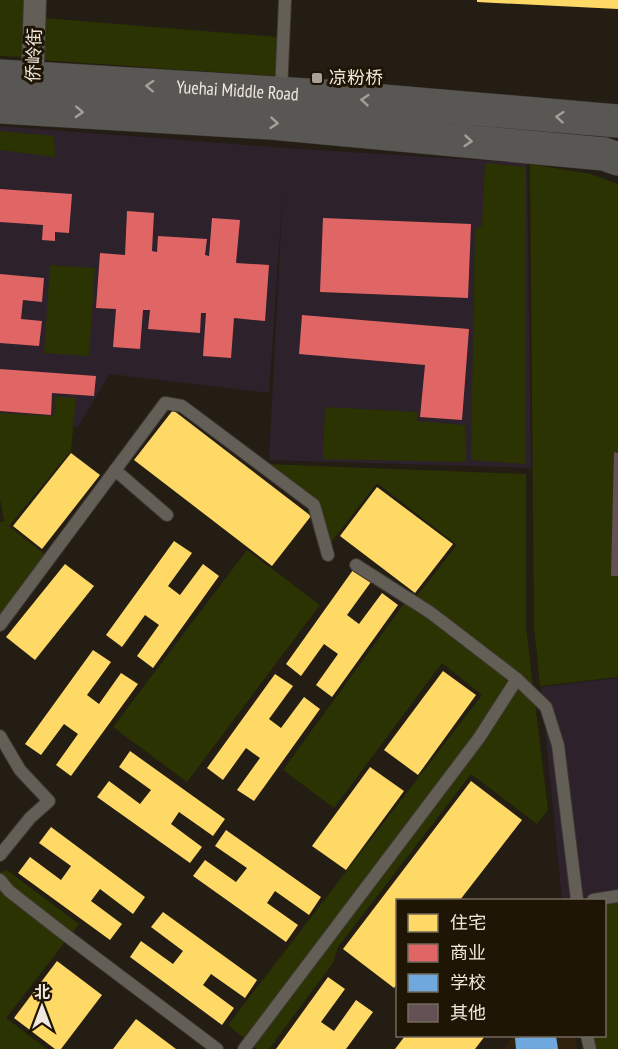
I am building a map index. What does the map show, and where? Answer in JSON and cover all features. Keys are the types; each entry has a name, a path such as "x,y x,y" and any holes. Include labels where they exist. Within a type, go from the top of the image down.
{"highway":[{"name":"Yuehai Middle Road","path":"0,76 21,99 611,157"},
{"name":"Yuehai Middle Road","path":"21,99 281,94 615,120"}],"street":[{"name":"侨岭街","path":"21,99 35,0"}],"lane":[{"path":"281,94 285,0"},
{"path":"0,625 165,403 182,406 314,505 328,555"},
{"path":"115,470 167,515"},
{"path":"356,565 431,613 517,679 546,707 558,746 577,899"},
{"path":"244,1049 479,738 517,679"},
{"path":"0,736 20,770 49,801 30,818 0,855"},
{"path":"0,880 9,891 217,1049"},
{"path":"599,899 618,896"}],"shaded area":[{"path":"0,126 286,148 527,163 531,468 269,460 283,190 269,393 110,374 78,427 0,419"},
{"path":"618,678 618,894 562,899 541,687"},
{"path":"512,1037 575,1037 577,1049 503,1049"}],"green space":[{"path":"0,0 25,0 24,57 0,56"},
{"path":"44,18 278,37 276,76 41,60"},
{"path":"0,131 54,136 55,157 0,150"},
{"path":"485,163 526,167 525,464 471,460 475,228 482,226"},
{"path":"530,164 591,174 618,184 618,677 540,686 534,626"},
{"path":"50,265 95,268 89,356 44,353"},
{"path":"55,396 76,398 71,451 9,526 47,556 0,618 0,522 4,521 0,499 0,413 54,416"},
{"path":"325,407 418,412 417,421 465,425 466,462 323,459"},
{"path":"266,464 526,474 526,628 548,810 537,824 471,774 338,947 333,963 269,1049 257,1049 228,1025 482,695 442,663 334,808 283,770 411,594 416,597 457,545 377,483 329,545 318,503"},
{"path":"247,550 320,605 187,782 113,727"},
{"path":"7,870 79,924 6,1018 47,1049 0,1049 0,872"},
{"path":"618,901 618,1049 594,1049 592,1037 606,1037 606,903"}],"building: 住宅":[{"path":"477,0 618,0 618,9 477,2"},
{"path":"173,410 311,516 272,566 134,460"},
{"path":"71,453 100,475 42,549 13,526"},
{"path":"377,487 453,544 415,593 340,536"},
{"path":"174,541 192,553 168,586 180,595 203,564 219,576 153,668 137,656 159,625 145,615 122,647 106,635"},
{"path":"65,564 94,586 35,660 6,637"},
{"path":"353,570 371,582 347,615 359,624 382,593 398,605 332,697 316,685 338,654 324,644 301,676 286,664"},
{"path":"93,650 111,662 87,695 99,704 121,673 138,684 71,776 56,765 78,734 64,724 41,755 25,744"},
{"path":"443,671 476,695 418,775 384,750"},
{"path":"275,674 293,686 269,719 281,728 304,697 320,709 254,801 237,790 260,758 246,748 223,780 207,768"},
{"path":"130,751 225,819 213,836 179,812 171,824 202,847 190,863 97,797 109,781 140,804 151,790 119,767"},
{"path":"370,767 404,791 346,870 312,846"},
{"path":"471,781 522,820 461,899 396,899 396,986 394,988 343,949"},
{"path":"51,827 145,897 133,914 100,889 91,901 122,924 110,940 18,873 30,857 61,880 71,866 39,843"},
{"path":"226,830 321,897 309,915 275,891 267,903 298,925 286,942 193,876 205,860 236,882 247,868 215,846"},
{"path":"163,912 257,980 245,998 211,974 203,985 234,1008 222,1025 130,957 141,941 173,964 183,951 151,927"},
{"path":"57,961 102,995 61,1049 55,1049 14,1018"},
{"path":"328,977 345,989 321,1022 334,1031 356,1000 373,1012 346,1049 276,1049"},
{"path":"136,1019 176,1049 113,1049"},
{"path":"404,1037 484,1037 475,1049 395,1049"}],"building: 商业":[{"path":"0,189 72,194 69,233 55,232 55,241 42,240 43,225 0,222"},
{"path":"127,211 154,213 152,251 157,252 158,236 207,239 205,255 209,256 212,218 240,220 236,263 269,265 265,321 234,318 231,358 203,356 206,313 201,313 200,333 148,329 150,310 143,310 140,349 113,347 116,309 96,308 100,253 125,255"},
{"path":"323,218 471,224 468,298 320,292"},
{"path":"0,274 44,278 42,302 23,300 21,319 42,321 39,346 0,343"},
{"path":"302,315 469,329 462,420 420,417 425,365 299,354"},
{"path":"0,369 96,376 94,396 52,393 51,415 0,411"}],"building: 学校":[{"path":"556,1037 558,1049 516,1049 515,1038"}],"building: 其他":[{"path":"614,452 618,453 618,576 611,576"}],"place":[{"name":"凉粉桥","path":"317,78"}]}
